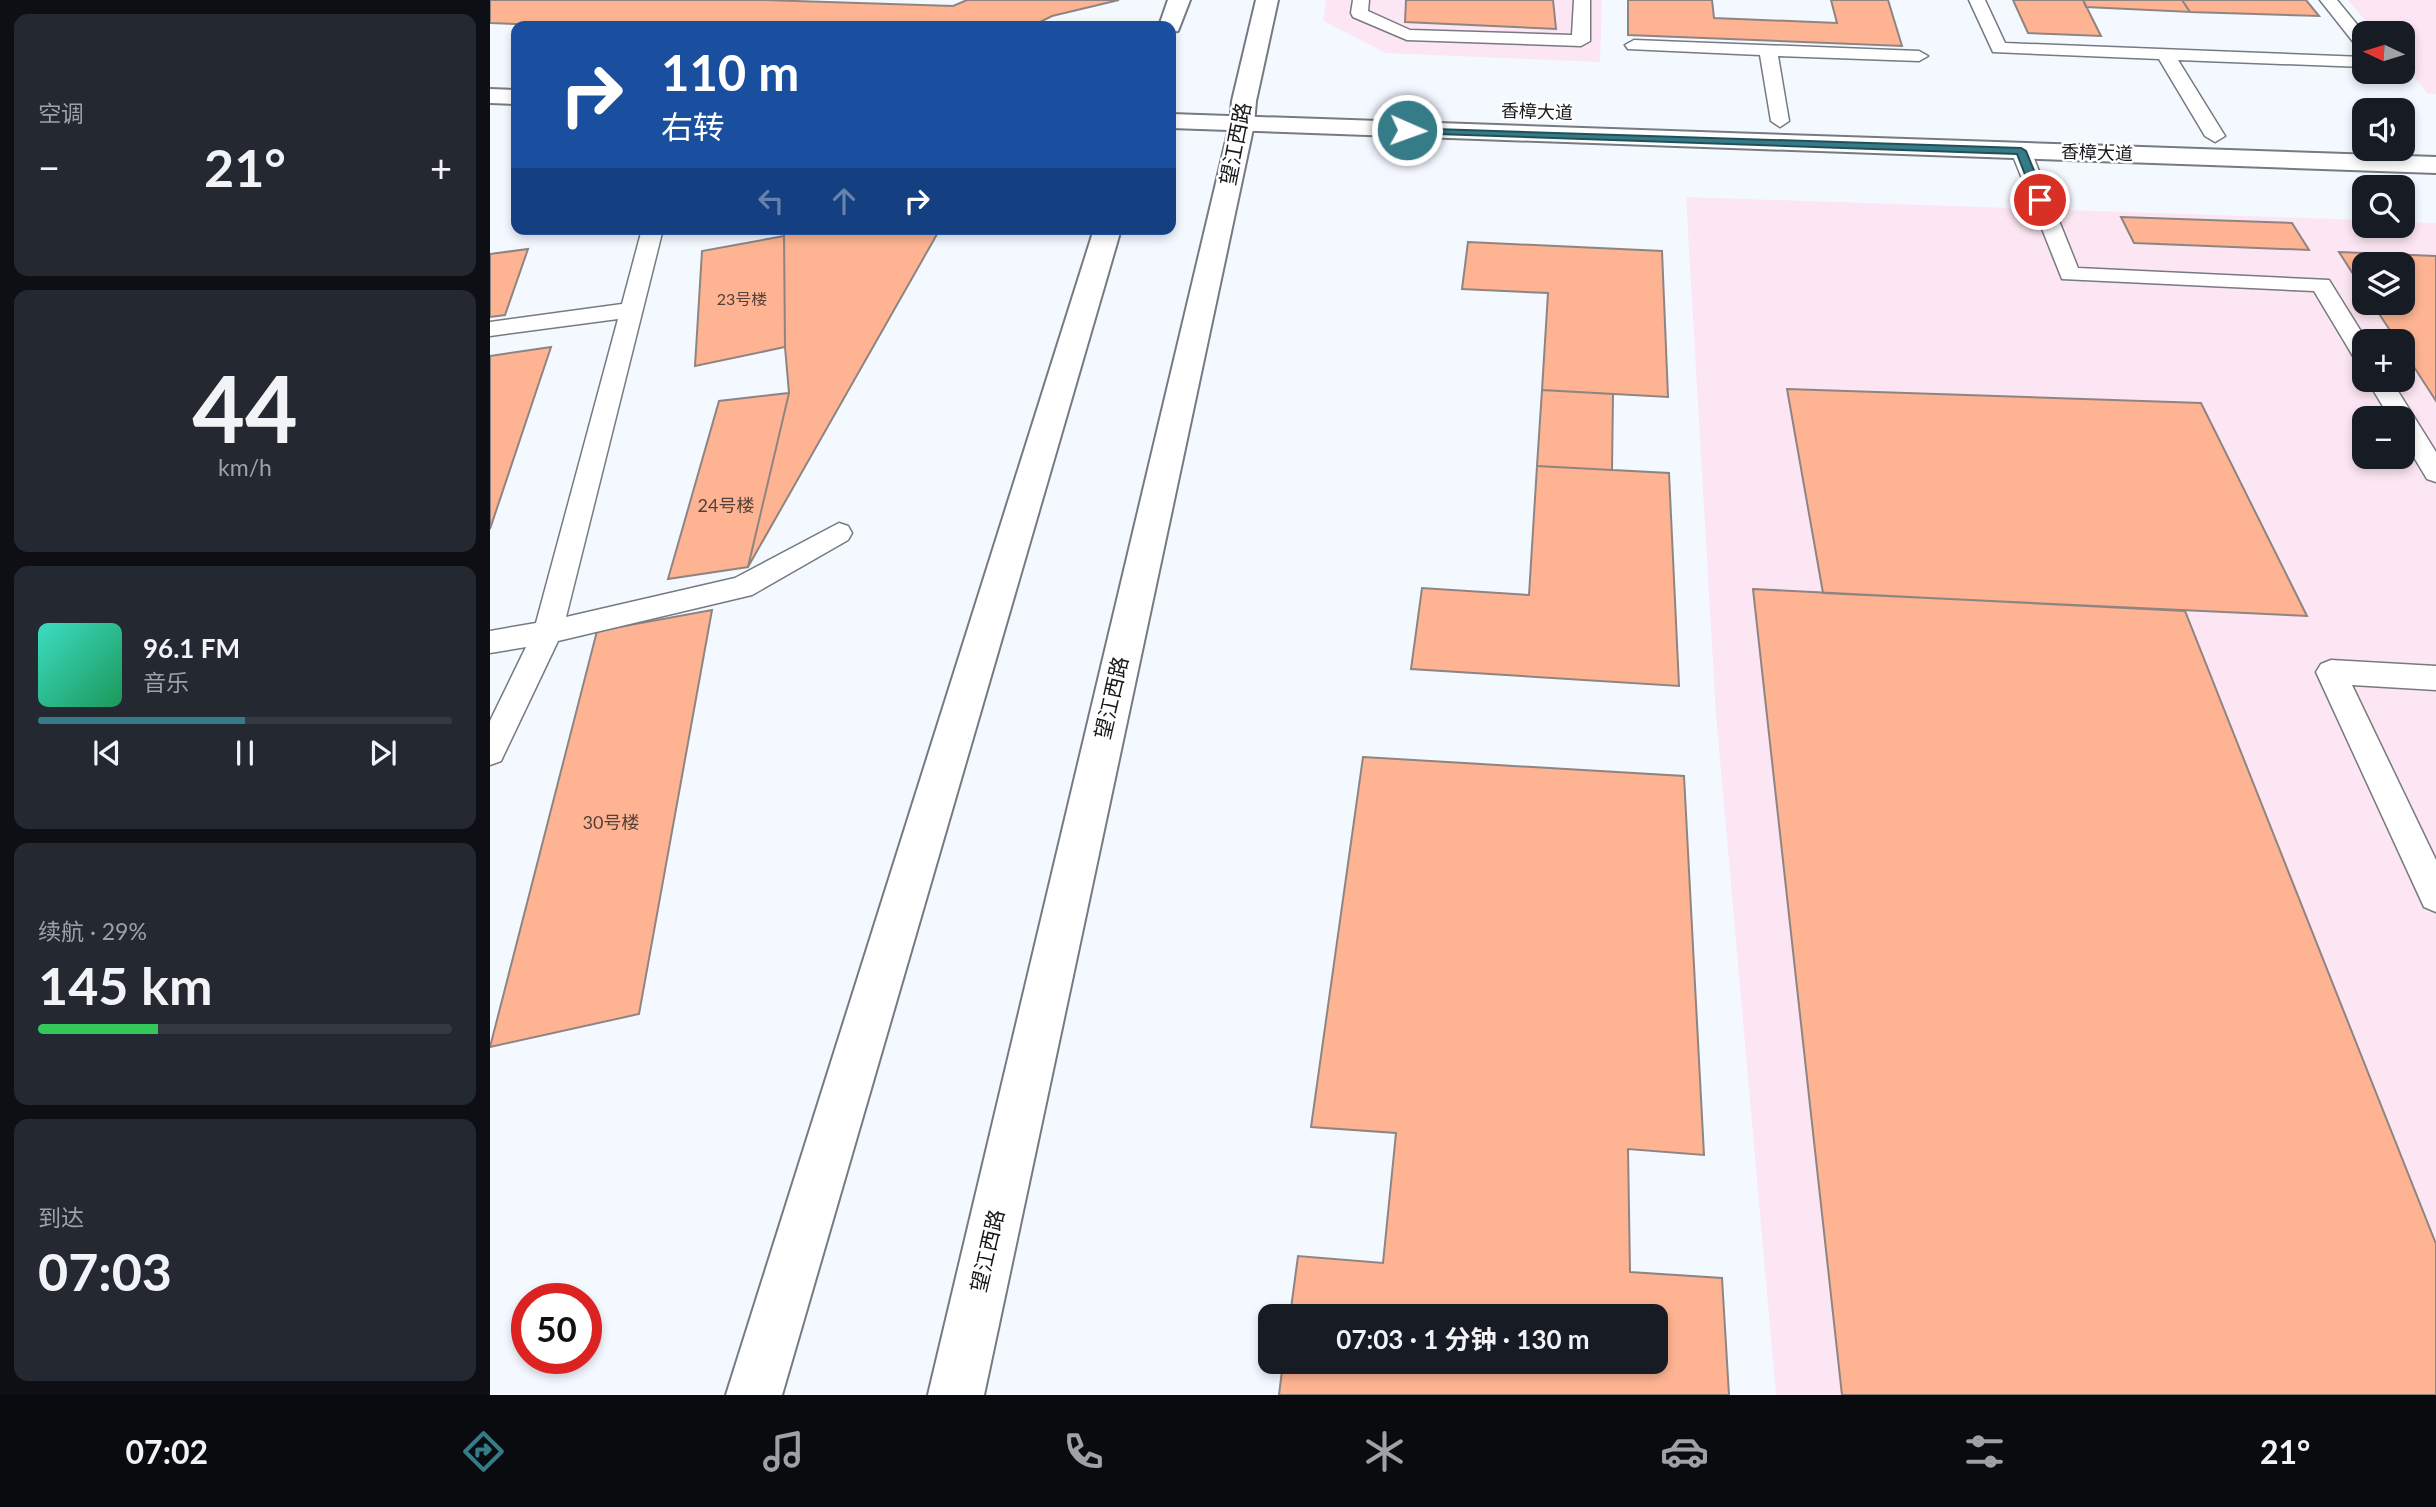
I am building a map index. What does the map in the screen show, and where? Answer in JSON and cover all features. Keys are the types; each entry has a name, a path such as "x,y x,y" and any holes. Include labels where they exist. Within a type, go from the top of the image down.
{"main road":[{"path":"1172,21 1179,0"},
{"name":"望江西路","path":"956,1395 1267,0"},
{"path":"490,96 511,97"},
{"name":"香樟大道","path":"1176,100 1243,112 2021,151 2436,164"},
{"name":"香樟大道","path":"1176,120 1243,112 1780,121 2352,142"},
{"path":"2415,143 2436,144"},
{"path":"754,1395 1106,235"}],"lane":[{"path":"1361,0 1359,13 1407,35 1581,41 1582,0"},
{"path":"1977,0 1999,48 2352,62"},
{"path":"2328,0 2352,29"},
{"path":"1634,45 1919,57"},
{"path":"1768,50 1780,121"},
{"path":"2165,54 2215,136"},
{"path":"2021,151 2070,274 2321,285 2352,336"},
{"path":"490,752 548,632 651,235"},
{"path":"490,330 632,310"},
{"path":"2415,439 2436,473"},
{"path":"490,642 548,632 741,587 839,533"},
{"path":"2436,678 2331,672 2436,896"}],"shaded area":[{"path":"1326,0 1602,0 1600,62 1386,53 1323,21"},
{"path":"2348,0 2436,0 2436,94 2428,94 2415,78 2415,21 2366,21"},
{"path":"1686,197 2352,220 2352,238 2415,238 2415,222 2436,223 2436,1395 1776,1395 1716,714"}],"building":[{"path":"490,0 764,0 953,6 967,0 1119,0 1052,16 1042,21 490,23"},
{"path":"1406,0 1553,0 1556,29 1405,22"},
{"path":"1628,0 1712,0 1714,18 1837,23 1831,0 1888,0 1902,46 1628,35"},
{"path":"2013,0 2083,0 2101,36 2028,33"},
{"path":"2083,0 2182,0 2190,12 2086,7"},
{"path":"2182,0 2306,0 2319,16 2190,12"},
{"path":"2121,217 2292,223 2309,250 2134,243"},
{"path":"784,235 937,235 748,567 789,393 785,347"},
{"path":"784,236 785,347 695,366 702,251"},
{"path":"1468,242 1662,251 1668,397 1542,390 1548,293 1462,289"},
{"path":"528,249 505,315 490,317 490,254"},
{"path":"2339,252 2352,253 2352,272"},
{"path":"2415,255 2436,256 2436,401 2415,369 2415,329 2389,329 2380,315 2415,315"},
{"path":"551,347 490,529 490,356"},
{"path":"1787,389 2201,403 2307,616 1823,593"},
{"path":"1542,390 1613,394 1612,470 1537,466"},
{"path":"789,393 748,567 668,579 719,401"},
{"path":"1537,466 1669,473 1679,686 1411,669 1422,588 1529,595"},
{"path":"1753,589 2185,611 2436,1244 2436,1395 1842,1395"},
{"path":"712,610 639,1014 490,1047 597,631"},
{"path":"1363,757 1684,776 1704,1155 1628,1149 1630,1272 1722,1278 1729,1395 1279,1395 1282,1374 1668,1374 1668,1304 1292,1304 1298,1256 1383,1263 1396,1133 1311,1127"}],"route":[{"path":"1407,130 2021,151 2040,200"}]}
